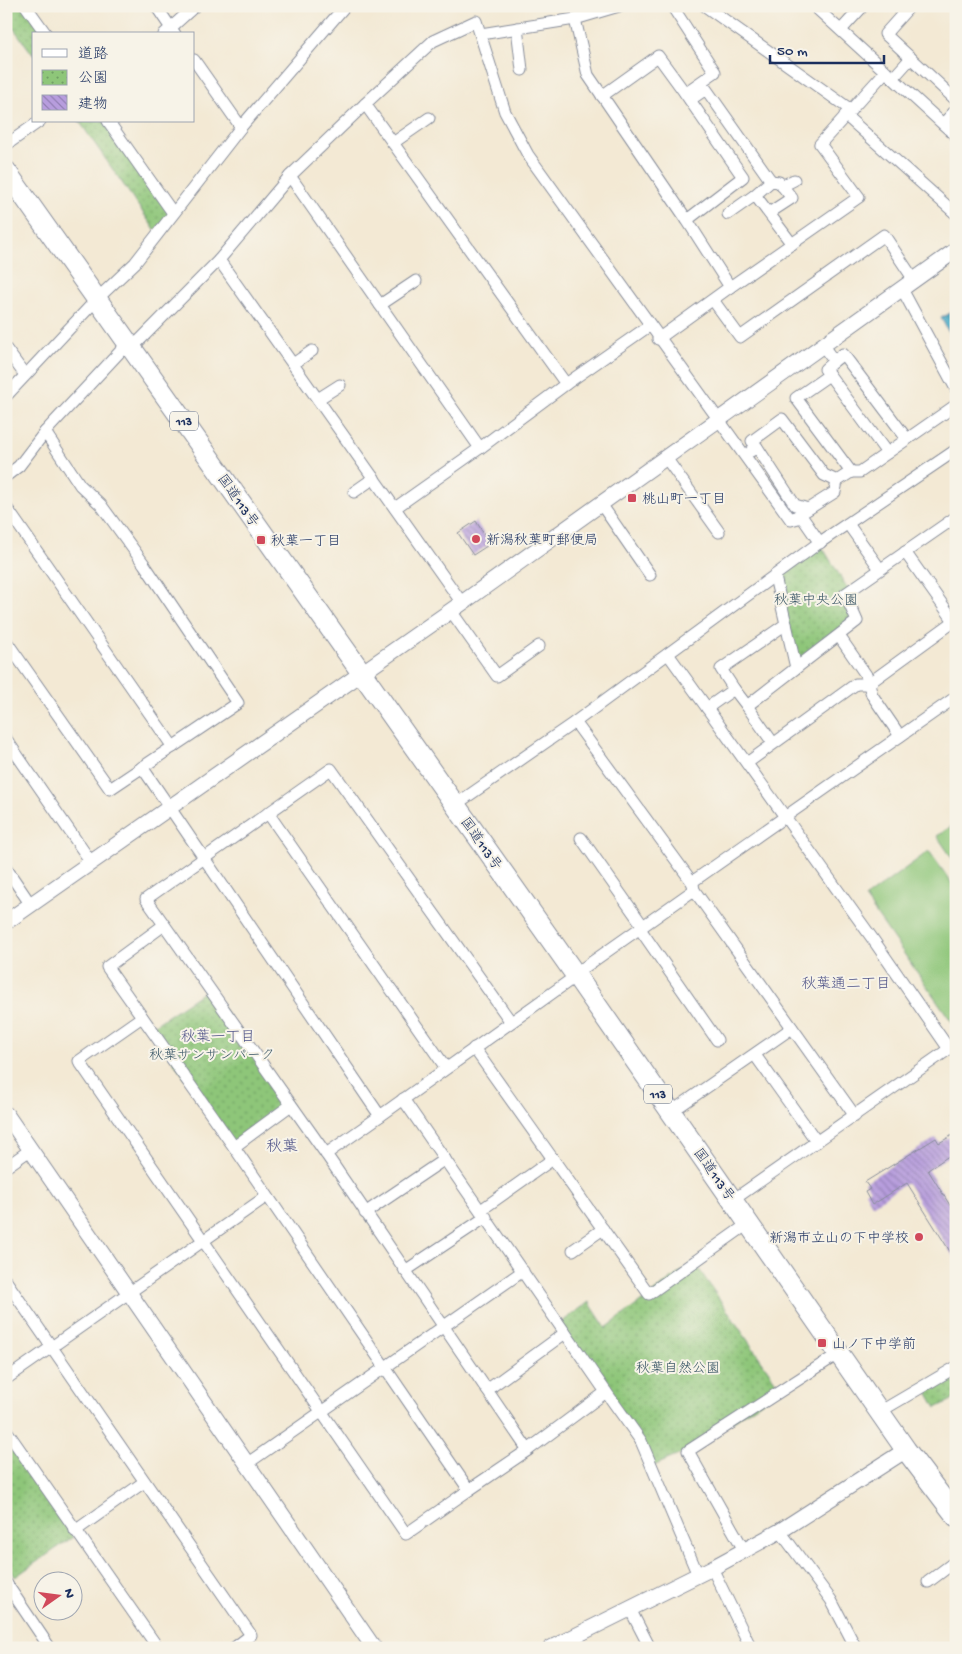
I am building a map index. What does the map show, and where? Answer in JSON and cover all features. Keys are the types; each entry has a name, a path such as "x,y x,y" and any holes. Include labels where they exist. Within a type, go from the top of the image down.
{"highway":[{"name":"国道113号","path":"6,171 98,298 748,1223 841,1352 906,1450 956,1516"}],"street":[{"path":"26,6 45,32"},
{"path":"156,6 170,32 195,6"},
{"path":"6,396 98,298 135,263 241,127 345,6"},
{"path":"481,34 575,19 596,9 619,6"},
{"path":"672,6 715,72 688,96"},
{"path":"706,6 848,113 956,214"},
{"path":"814,6 956,136"},
{"path":"841,30 864,6"},
{"path":"910,6 885,34 956,100"},
{"path":"575,19 588,75 687,220 730,287"},
{"path":"6,476 19,466 45,432 219,260 290,176 433,41 476,21 505,112 528,155 649,326 791,520"},
{"path":"517,28 522,70"},
{"path":"602,96 658,56 688,96 743,177 687,220"},
{"path":"658,338 859,197 820,144 848,113 889,75 911,58"},
{"path":"195,61 241,127"},
{"path":"688,96 706,89 771,181 779,182 792,198 769,213"},
{"path":"365,104 566,384"},
{"path":"943,124 955,112"},
{"path":"393,143 429,118"},
{"path":"6,145 39,122"},
{"path":"109,122 173,212"},
{"path":"290,176 480,448"},
{"path":"782,186 794,180"},
{"path":"728,214 771,181"},
{"path":"755,195 792,244"},
{"path":"713,300 740,337 884,235 956,389"},
{"path":"6,922 456,607 956,250"},
{"path":"219,260 396,508 497,676 539,646"},
{"path":"380,305 416,281"},
{"path":"396,508 649,326"},
{"path":"822,346 834,361"},
{"path":"6,349 25,375"},
{"path":"293,364 312,351"},
{"path":"887,453 825,369 843,354 907,439"},
{"path":"829,375 796,398 851,472"},
{"path":"318,399 340,385"},
{"path":"791,520 835,492 838,481 851,472 860,472 956,405"},
{"path":"808,509 795,505 752,441 782,419 824,475 838,481"},
{"path":"6,640 10,654 110,789 238,703 144,564 101,505 80,485 45,432"},
{"path":"744,456 757,447"},
{"path":"455,805 575,722 820,543 956,450"},
{"path":"666,458 719,532"},
{"path":"354,492 374,478"},
{"path":"601,504 650,575"},
{"path":"6,507 173,747"},
{"path":"791,520 802,518 820,543"},
{"path":"747,706 857,621 845,594 905,552 954,522"},
{"path":"848,524 880,569"},
{"path":"747,762 856,684 868,684 955,621 905,552"},
{"path":"775,577 796,668"},
{"path":"773,743 722,669 786,624"},
{"path":"839,636 866,675 872,695 900,736"},
{"path":"668,654 872,938 948,1049 733,1200"},
{"path":"707,708 734,689"},
{"path":"326,1154 641,928 693,886 785,818 956,697"},
{"path":"575,722 855,1116"},
{"path":"6,739 91,862"},
{"path":"142,768 380,1116"},
{"path":"511,1022 331,770 146,899 326,1154 528,1450"},
{"path":"268,813 446,1068"},
{"path":"582,838 717,1040"},
{"path":"6,868 31,905"},
{"path":"164,925 108,967 469,1490"},
{"path":"142,1016 79,1061 406,1534 528,1450 606,1392"},
{"path":"671,1112 792,1028"},
{"path":"474,1048 649,1294 748,1223"},
{"path":"754,1055 817,1142"},
{"path":"402,1099 641,1442 698,1575"},
{"path":"234,1147 291,1105"},
{"path":"6,1114 374,1648"},
{"path":"6,1167 30,1150"},
{"path":"365,1213 445,1159"},
{"path":"405,1271 553,1159"},
{"path":"6,1379 267,1196"},
{"path":"573,1250 603,1230"},
{"path":"248,1463 523,1271"},
{"path":"6,1281 251,1635 234,1648"},
{"path":"487,1390 566,1333"},
{"path":"744,1550 688,1451 841,1352"},
{"path":"881,1411 956,1367"},
{"path":"6,1430 158,1648"},
{"path":"551,1648 712,1568 780,1531 906,1450"},
{"path":"75,1531 144,1482"},
{"path":"780,1531 831,1600 856,1648"},
{"path":"928,1582 956,1561"},
{"path":"712,1568 752,1648"},
{"path":"6,1583 50,1648"},
{"path":"630,1609 650,1648"}],"green space":[{"path":"6,6 26,6 45,32 32,32 32,53 6,18"},
{"path":"80,122 109,122 173,213 155,230"},
{"name":"秋葉中央公園","path":"821,545 851,594 858,620 798,665 777,578"},
{"path":"956,823 956,864 937,836"},
{"path":"929,851 956,889 956,1024 954,1025 865,898"},
{"name":"秋葉サンサンパーク","path":"209,988 291,1105 234,1147 150,1028"},
{"name":"秋葉自然公園","path":"694,1262 781,1389 688,1451 651,1467 641,1441 559,1324 589,1302 606,1328"},
{"path":"948,1372 956,1386 956,1398 936,1408 924,1386"},
{"path":"6,1441 73,1537 15,1577 6,1563"}],"water":[{"path":"956,310 956,346 941,318"}],"building":[{"path":"476,521 490,544 473,555 458,533"},
{"path":"956,1133 956,1151 928,1170 956,1215 956,1261 907,1183 872,1205 865,1192 870,1189 865,1182 936,1138 939,1143"}],"place":[{"name":"桃山町一丁目","path":"632,498"},
{"name":"新潟秋葉町郵便局","path":"476,539"},
{"name":"秋葉一丁目","path":"261,540"},
{"name":"新潟市立山の下中学校","path":"919,1237"},
{"name":"山ノ下中学前","path":"822,1343"}],"district":[{"name":"秋葉通二丁目","path":"846,983"},
{"name":"秋葉一丁目","path":"218,1036"},
{"name":"秋葉","path":"282,1145"}]}
